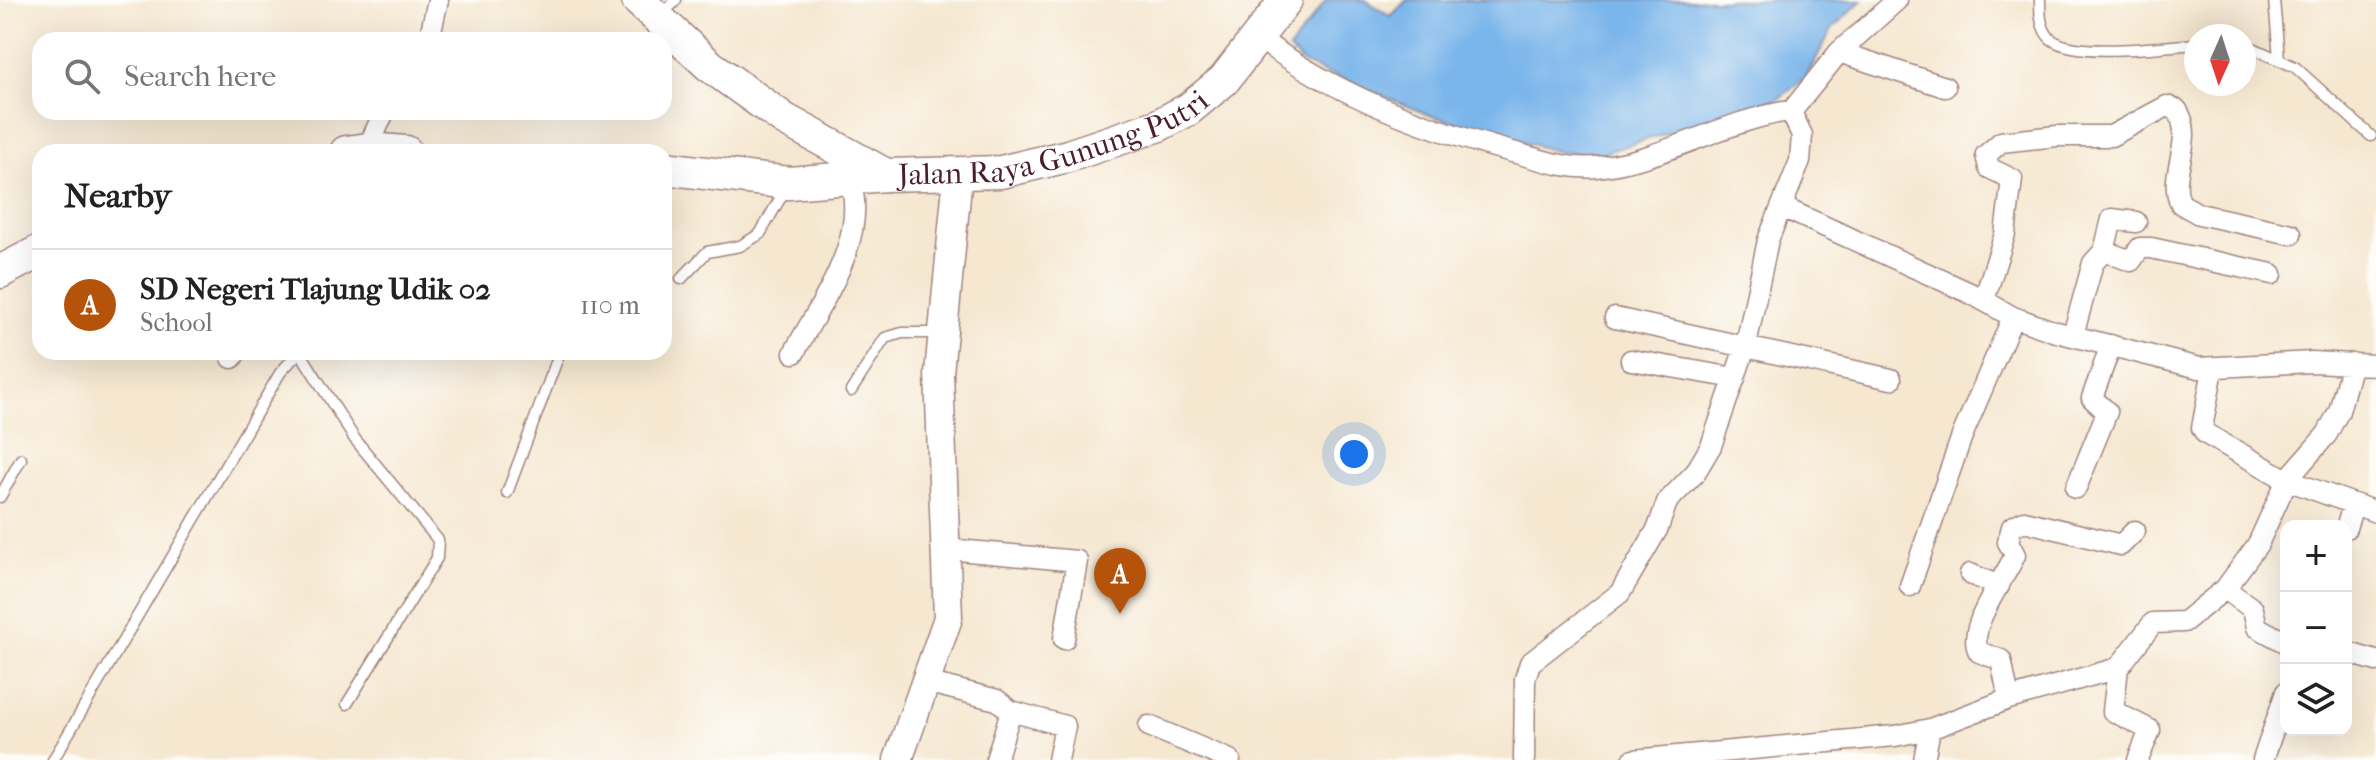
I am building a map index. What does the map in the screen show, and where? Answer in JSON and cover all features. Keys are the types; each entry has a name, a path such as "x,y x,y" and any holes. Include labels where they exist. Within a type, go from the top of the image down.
{"main road":[{"name":"Jalan Raya Gunung Putri","path":"657,6 710,66 784,119 886,175 958,175 1001,172 1068,156 1157,126 1189,109 1224,80 1286,0"},
{"path":"672,169 789,183 886,175"},
{"path":"0,272 32,255"}],"street":[{"path":"431,32 438,0"},
{"path":"1257,37 1314,77 1427,127 1554,164 1596,167 1632,160 1757,117 1791,112 1839,52 1897,0"},
{"path":"1839,52 1945,87"},
{"path":"1984,300 2005,234 2012,179 1989,168 1986,155 1992,147 2001,142 2057,136 2111,136 2167,106 2177,110 2185,130 2177,188 2181,204 2199,214 2291,234"},
{"path":"1524,760 1525,679 1530,663 1602,609 1628,582 1658,528 1667,502 1703,461 1722,423 1746,345 1761,264 1794,183 1802,149 1799,124 1791,112"},
{"path":"364,144 379,120"},
{"path":"898,760 948,618 938,412 940,333 958,175"},
{"path":"794,353 849,245 856,208 850,180"},
{"path":"1782,207 1984,300 2013,317 2073,335 2213,369 2352,363 2376,365"},
{"path":"2073,335 2093,263 2104,251 2112,219 2136,222"},
{"path":"2104,251 2131,261 2140,248 2157,249 2272,274"},
{"path":"1910,586 1962,436 2013,317"},
{"path":"1615,318 1891,379"},
{"path":"2076,488 2107,412 2092,400 2111,345"},
{"path":"1631,360 1735,378"},
{"path":"2138,760 2150,730 2113,711 2118,668 2153,623 2184,622 2225,589 2258,544 2287,480 2327,434 2339,411 2352,363"},
{"path":"2213,369 2202,428 2206,434 2287,480 2376,512"},
{"path":"2349,520 2353,506"},
{"path":"2009,699 2001,660 1982,654 1976,647 1980,619 2015,555 2008,545 2008,531 2019,521 2121,545 2135,531"},
{"path":"947,549 1077,561 1064,639"},
{"path":"1970,574 1999,586"},
{"path":"2225,589 2253,609 2257,627 2280,640"},
{"path":"2352,654 2376,661"},
{"path":"1633,760 1873,739 1930,729 2009,699 2118,668"},
{"path":"926,682 997,700 1011,711 1065,726 1058,760"},
{"path":"2263,760 2280,710"},
{"path":"996,760 1011,711"},
{"path":"1149,726 1230,760"},
{"path":"1924,760 1930,729"},
{"path":"1512,760 1542,760"}],"lane":[{"path":"2040,0 2040,19 2049,38 2072,48 2184,44"},
{"path":"2274,0 2279,58"},
{"path":"2256,49 2295,67 2371,136"},
{"path":"681,279 707,252 740,246 760,234 789,183"},
{"path":"851,391 885,338 902,333 940,333"},
{"path":"53,760 280,373 292,360"},
{"path":"304,360 354,438 438,540 437,558 347,704"},
{"path":"507,493 557,360"},
{"path":"0,497 21,459"}],"water":[{"path":"1326,0 1365,0 1391,16 1407,0 1862,0 1832,29 1806,77 1778,99 1600,154 1559,152 1432,116 1304,64 1289,50"}],"place":[{"name":"SD Negeri Tlajung Udik 02","path":"1120,614"}]}
